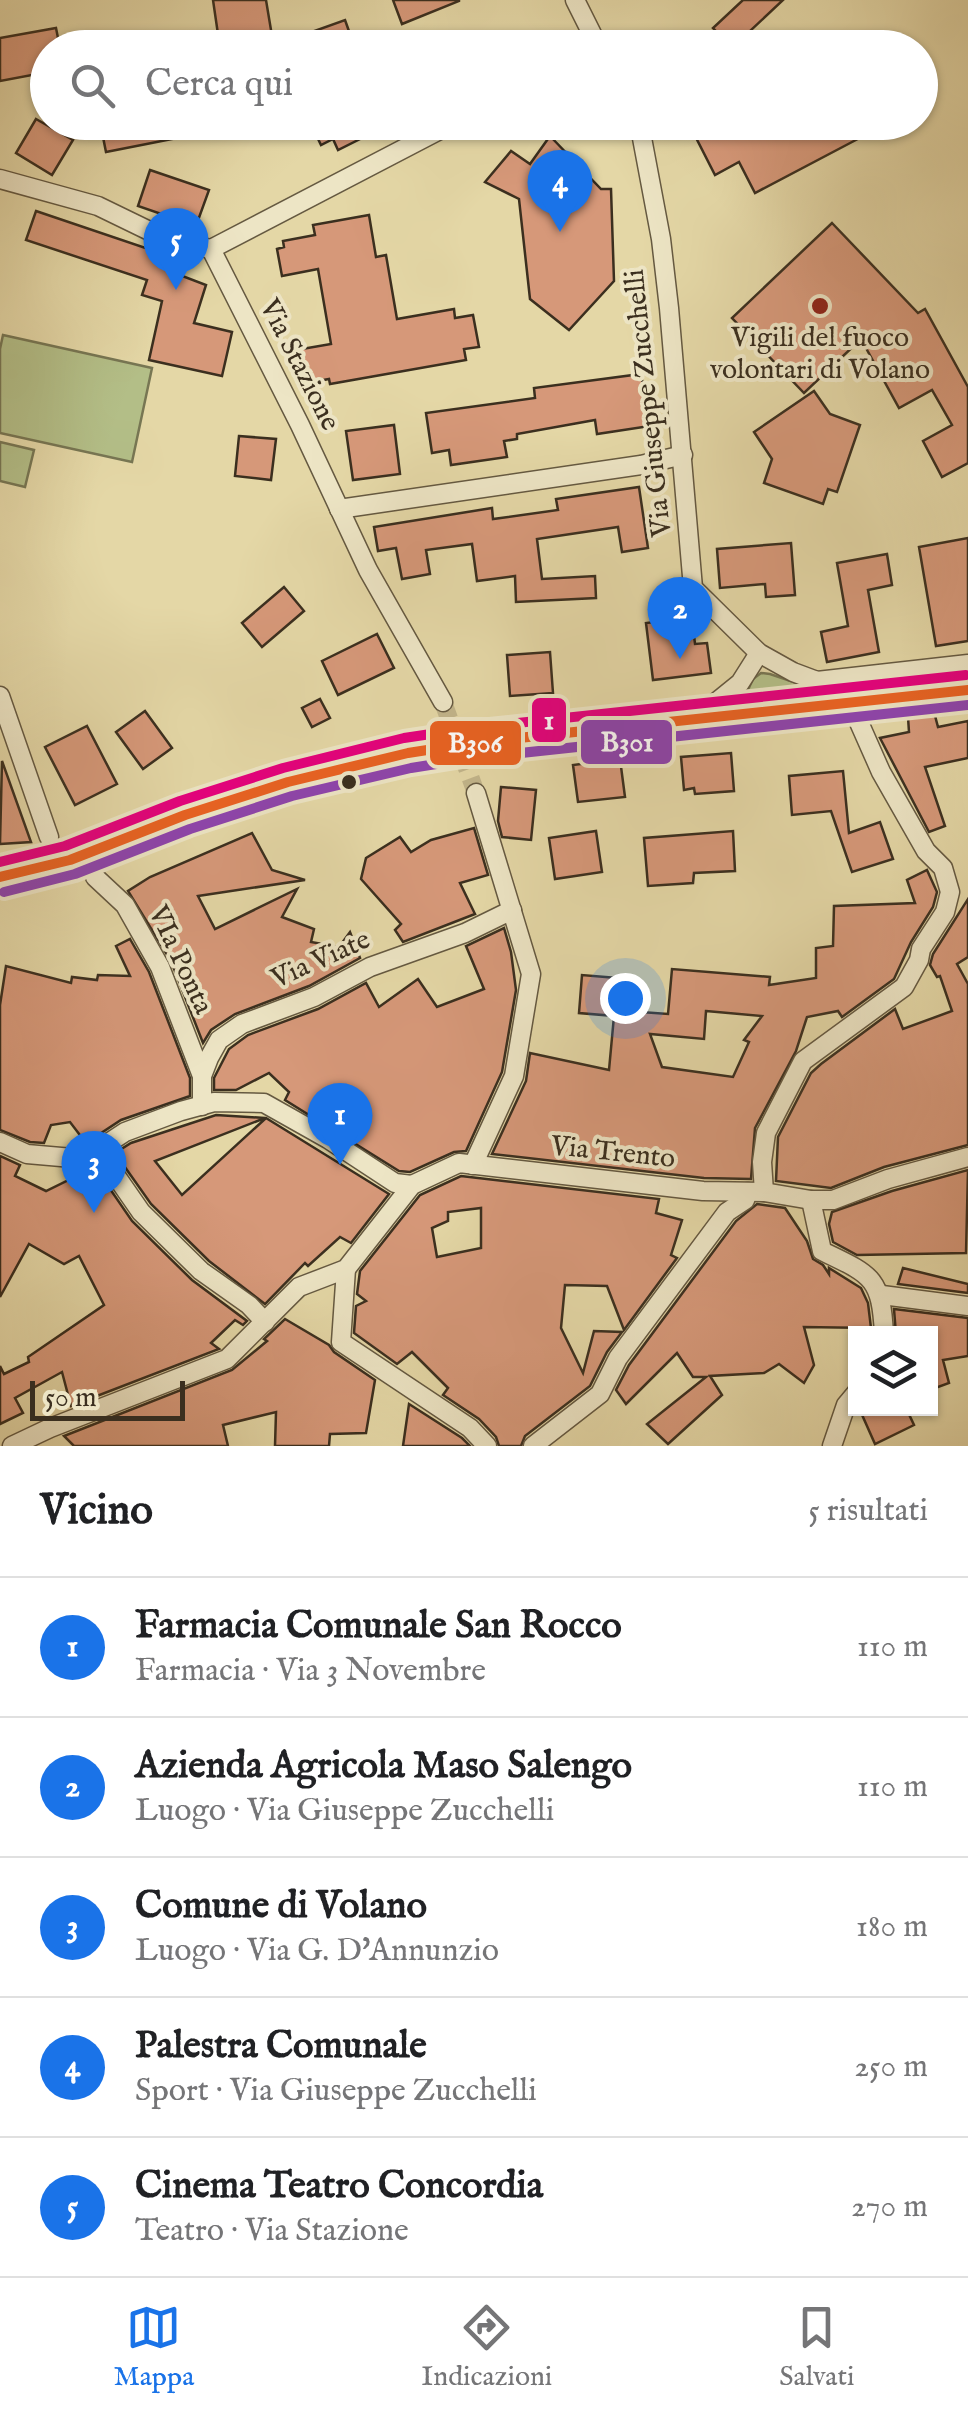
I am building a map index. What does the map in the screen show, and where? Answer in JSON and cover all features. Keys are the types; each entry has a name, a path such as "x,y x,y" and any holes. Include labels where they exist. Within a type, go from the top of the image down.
{"main road":[{"path":"0,877 70,860 288,782 408,754 472,743 968,690"}],"street":[{"path":"575,0 590,30"},
{"path":"0,180 98,206 168,240 210,248 420,140"},
{"name":"Via Giuseppe Zucchelli","path":"643,140 660,238 694,588 759,653 818,681 968,664"},
{"name":"Via Stazione","path":"210,248 368,570 443,702"},
{"path":"339,508 641,465 683,454"},
{"path":"689,722 723,700 740,683 759,653"},
{"path":"0,696 49,836"},
{"path":"533,1446 600,1394 618,1358 727,1212 756,1192 766,1133 803,1060 904,987 919,960 920,949 945,912 950,892 943,868 926,852 881,772 850,702"},
{"path":"473,1165 514,1076 531,974 476,793"},
{"name":"VIa Ponta","path":"95,878 125,906 160,967 202,1076"},
{"name":"Via Viate","path":"202,1076 219,1040 242,1024 314,997 370,968 454,938 512,910"},
{"path":"202,1076 202,1106"},
{"path":"0,1142 27,1154 84,1159 124,1132 214,1102 264,1103 396,1183 412,1184"},
{"path":"98,1150 141,1212 201,1272 249,1305 265,1322"},
{"path":"0,1155 50,1169"},
{"path":"884,1326 882,1294 860,1269 822,1251 811,1200 833,1200 888,1179 968,1157"},
{"name":"Via Trento","path":"412,1184 459,1164 811,1200"},
{"path":"12,1446 228,1359 299,1287 346,1269 412,1184"},
{"path":"346,1269 341,1342 470,1428 488,1446"},
{"path":"882,1294 968,1306"},
{"path":"832,1446 848,1403"}],"green space":[{"path":"3,335 152,368 132,462 0,433"},
{"path":"0,442 34,450 25,487 0,481"},
{"path":"761,673 826,693 742,703 753,679"}],"building":[{"path":"213,0 266,0 271,30 217,30"},
{"path":"393,0 459,0 459,1 402,24"},
{"path":"743,0 783,0 751,30 713,28"},
{"path":"345,20 349,30 317,30"},
{"path":"30,33 30,75 0,81 0,38"},
{"path":"30,129 30,140 73,140 52,175 16,153"},
{"path":"104,140 167,140 106,152"},
{"path":"333,140 358,140 338,150"},
{"path":"547,140 554,140 601,189 611,189 614,281 569,330 530,299 519,199 485,182 511,151 530,164"},
{"path":"697,140 856,140 755,193 739,162 715,175"},
{"path":"150,170 209,190 196,226 138,206"},
{"path":"36,211 181,260 177,274 206,285 194,323 232,332 222,376 149,360 162,301 142,295 147,280 26,240"},
{"path":"369,215 376,257 386,255 397,319 454,309 455,318 473,315 479,347 464,349 466,360 330,384 329,379 312,382 310,371 300,373 296,350 331,344 318,269 282,276 277,249 284,247 283,241 315,235 313,225"},
{"name":"Vigili del fuoco volontari di Volano","path":"832,223 918,313 925,309 968,387 968,463 942,477 923,441 952,425 932,390 899,408 861,339 804,393 732,318"},
{"path":"641,374 650,426 597,434 595,420 517,434 517,439 504,441 507,457 451,465 449,450 432,453 426,413 535,398 534,388"},
{"path":"814,391 830,414 860,425 837,492 828,489 823,504 764,483 772,459 754,432"},
{"path":"394,425 400,474 353,480 346,431"},
{"path":"239,436 276,439 271,480 235,476"},
{"path":"639,487 648,548 622,552 618,527 537,539 542,579 595,576 596,598 516,602 515,576 477,581 472,544 426,550 430,574 402,579 396,548 378,551 374,527 492,508 493,519 558,510 556,499"},
{"path":"968,538 968,641 936,646 919,547"},
{"path":"791,543 795,595 766,597 765,584 720,588 717,549"},
{"path":"887,554 892,585 868,590 879,652 827,662 821,632 848,626 837,563"},
{"path":"284,587 304,611 262,647 242,623"},
{"path":"680,619 681,628 693,627 695,644 707,643 711,673 653,680 646,623"},
{"path":"377,634 394,668 338,695 322,661"},
{"path":"550,652 553,693 510,696 507,655"},
{"path":"320,699 330,718 312,727 302,708"},
{"path":"145,711 172,748 143,769 116,732"},
{"path":"934,712 938,727 968,721 968,758 925,767 945,826 929,832 880,738 909,732 908,717"},
{"path":"87,726 117,784 75,805 45,747"},
{"path":"731,753 734,791 695,794 694,788 684,790 681,757"},
{"path":"620,759 625,797 578,802 573,765"},
{"path":"2,761 31,842 0,844"},
{"path":"843,771 849,833 880,822 893,859 852,872 831,811 792,815 789,776"},
{"path":"501,787 536,790 531,840 502,837 498,821"},
{"path":"474,828 488,875 460,883 475,914 403,942 395,930 401,924 361,879 366,858 400,837 411,852 431,840"},
{"path":"596,831 602,872 555,879 549,838"},
{"path":"733,831 735,871 694,873 693,883 648,886 644,838"},
{"path":"252,833 272,870 305,880 198,896 215,929 297,889 282,917 314,929 311,942 339,947 350,932 360,958 309,986 235,1014 211,1030 203,1043 171,961 128,891 150,877"},
{"path":"927,870 937,892 933,907 894,979 842,1017 838,1011 807,1017 796,1051 755,1128 751,1179 704,1178 492,1154 526,1081 530,1053 609,1070 614,1016 579,1013 582,975 629,979 627,1011 668,1014 672,969 770,977 769,985 816,978 816,948 833,946 834,906 915,903 907,880","holes":["706,1011 762,1016 744,1040 749,1042 733,1077 662,1067 650,1034 704,1039"]},
{"path":"968,899 968,957 957,964 968,984 968,1145 884,1167 831,1188 776,1181 778,1137 811,1073 895,1009 903,1029 952,1011 940,976 930,965"},
{"path":"504,928 516,990 502,1072 466,1151 454,1152 410,1172 399,1171 285,1100 289,1092 269,1073 236,1090 214,1090 214,1078 229,1049 248,1035 318,1009 366,983 379,1007 418,979 437,1007 484,989 466,946"},
{"path":"130,939 149,972 190,1078 190,1096 121,1120 86,1143 70,1122 51,1125 44,1143 30,1142 0,1130 0,1005 6,966 71,983 72,977 97,980 98,975 130,976 116,946"},
{"path":"216,1115 265,1118 155,1161 182,1195 266,1118 389,1194 351,1243 340,1237 308,1266 305,1263 265,1304 209,1261 151,1204 115,1153 131,1143"},
{"path":"0,1156 20,1165 15,1176 46,1191 95,1167 132,1221 192,1280 247,1321 243,1325 235,1320 211,1343 219,1349 71,1406 62,1372 15,1398 23,1413 0,1424 0,1366 4,1374 29,1362 28,1357 104,1305 79,1256 64,1264 29,1244 0,1297"},
{"path":"968,1170 966,1253 857,1255 833,1242 829,1224 832,1212"},
{"path":"461,1176 659,1199 656,1213 682,1220 671,1255 677,1258 624,1330 607,1286 565,1285 561,1328 583,1373 594,1331 622,1332 590,1386 525,1436 521,1446 499,1446 479,1419 443,1395 448,1388 412,1352 397,1364 354,1333 356,1306 366,1301 357,1294 360,1271 420,1195","holes":["481,1208 481,1248 437,1257 432,1228 448,1221 448,1212"]},
{"path":"757,1204 785,1208 807,1241 813,1259 829,1274 829,1268 861,1288 868,1303 871,1326 804,1327 814,1365 804,1383 779,1364 764,1373 710,1376 722,1395 668,1444 647,1424 706,1377 693,1377 677,1353 626,1404 616,1390 629,1365 736,1221"},
{"path":"903,1268 968,1284 968,1293 898,1284"},
{"path":"894,1309 968,1318 968,1356 943,1360 949,1383 938,1387 938,1326 895,1326"},
{"path":"285,1319 329,1345 375,1380 366,1433 330,1434 329,1446 275,1446 276,1412 223,1425 228,1446 74,1446 64,1436 232,1370 267,1341 264,1339"},
{"path":"409,1404 462,1438 470,1446 403,1446"},
{"path":"863,1416 910,1416 914,1425 875,1444"}],"tunnel":[{"path":"443,702 476,793"}],"transit line":[{"name":"1","path":"0,862 65,846 180,801 283,768 404,738 966,675"},
{"name":"B306","path":"0,877 70,860 185,815 288,782 408,753 968,690"},
{"name":"B301","path":"4,892 75,874 190,829 292,796 411,768 968,705"}],"place":[{"name":"Palestra Comunale","path":"560,232"},
{"name":"Cinema Teatro Concordia","path":"176,290"},
{"name":"Vigili del fuoco volontari di Volano","path":"820,306"},
{"name":"Azienda Agricola Maso Salengo","path":"680,659"},
{"name":"Farmacia Comunale San Rocco","path":"340,1165"},
{"name":"Comune di Volano","path":"94,1213"}]}
